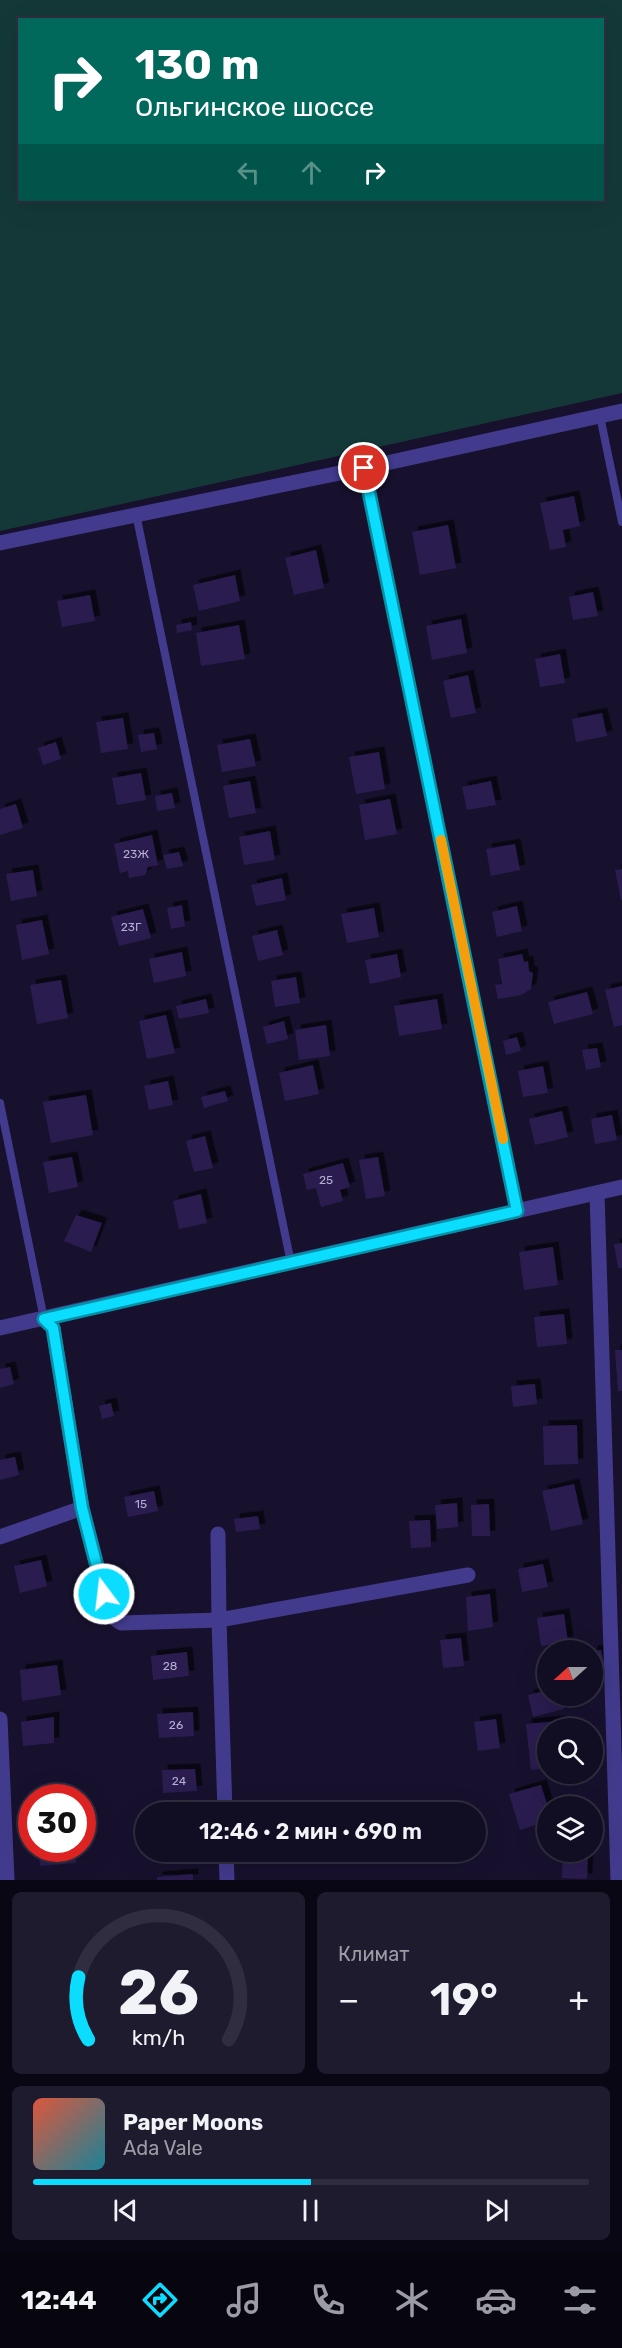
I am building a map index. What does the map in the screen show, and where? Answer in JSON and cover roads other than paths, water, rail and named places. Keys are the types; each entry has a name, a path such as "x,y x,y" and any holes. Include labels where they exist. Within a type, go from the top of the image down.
{"street":[{"path":"0,543 364,468 622,411"},
{"path":"0,1328 622,1187"},
{"path":"597,1193 618,1880"},
{"path":"44,1319 53,1328 82,1508 110,1615 121,1623 219,1620 468,1575"},
{"path":"0,1537 82,1508"},
{"path":"218,1534 225,1802"},
{"path":"0,1719 7,1880"},
{"path":"226,1862 227,1880"}],"lane":[{"path":"600,416 622,522"},
{"path":"364,468 517,1211"},
{"path":"136,514 291,1263"},
{"path":"0,1103 44,1319"}]}
